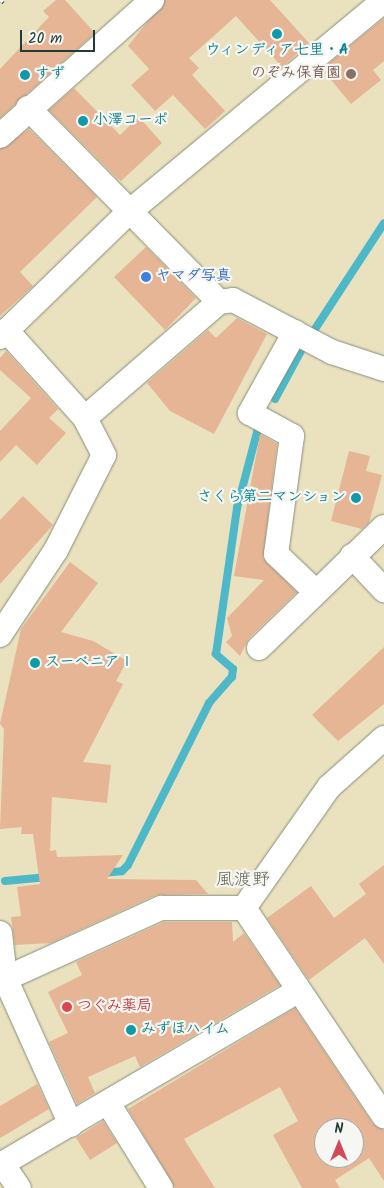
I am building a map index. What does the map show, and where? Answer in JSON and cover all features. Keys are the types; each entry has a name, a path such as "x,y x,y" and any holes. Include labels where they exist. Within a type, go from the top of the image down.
{"street":[{"path":"0,136 28,108 152,0"},
{"path":"0,635 56,550 104,455 85,418 2,334 129,212 384,0"},
{"path":"28,108 219,302"},
{"path":"85,418 219,302 233,300 332,352 384,369"},
{"path":"295,332 250,412 292,436 276,554 315,591"},
{"path":"259,648 315,591 384,527"},
{"path":"352,556 384,590"},
{"path":"244,908 329,788 384,738"},
{"path":"3,980 161,908 244,908"},
{"path":"244,908 384,1116"},
{"path":"0,933 3,980 71,1125"},
{"path":"19,1188 1,1164 71,1125 299,990"},
{"path":"108,1103 161,1188"}],"building":[{"path":"56,0 65,0 95,33 0,118 0,69 49,17 43,11"},
{"path":"165,0 270,0 309,43 282,67 236,16 189,58 199,68 192,75 225,111 205,129 173,95 155,111 131,85 149,69 128,46"},
{"path":"384,18 384,61 373,70 381,80 351,104 322,69"},
{"path":"74,88 120,135 139,117 162,143 121,181 49,110"},
{"path":"29,129 97,197 20,272 33,286 0,316 0,149"},
{"path":"146,247 196,298 165,330 114,277"},
{"path":"237,318 267,334 214,434 170,411 147,383 208,330 216,338"},
{"path":"6,351 58,409 49,418 66,433 37,465 16,445 0,462 0,431 31,398 0,370 0,358"},
{"path":"260,434 277,444 263,558 297,592 249,638 240,656 226,642 232,636 227,618 264,580 234,576"},
{"name":"さくら第二マンション","path":"349,451 370,456 366,471 382,475 369,523 362,529 331,521"},
{"path":"23,496 53,525 0,584 0,520"},
{"path":"70,562 98,583 61,632 93,641 127,661 116,681 123,684 83,762 111,765 107,803 52,797 50,851 56,850 57,857 123,855 107,879 196,880 208,894 156,895 51,943 15,945 11,917 21,916 17,887 40,884 33,834 21,834 22,827 0,829 4,729 0,724 21,629"},
{"path":"384,647 384,704 338,741 312,715"},
{"path":"384,865 384,964 365,938 309,980 267,918 311,886 334,918 366,894 359,884"},
{"path":"164,922 232,922 233,942 244,933 280,985 140,1067 135,1056 88,1077 95,1093 77,1104 49,1042 68,1033 48,992 82,975 76,962"},
{"path":"295,1008 373,1124 384,1130 384,1181 369,1158 364,1161 364,1118 314,1118 314,1168 354,1168 335,1180 340,1188 302,1188 273,1135 298,1121 280,1087 184,1139 215,1188 175,1188 128,1109"},
{"path":"37,1084 49,1109 0,1138 0,1106"},
{"path":"103,1121 117,1143 90,1160 76,1138"}],"waterway":[{"path":"315,329 384,223"},
{"path":"275,399 301,351"},
{"path":"101,873 122,871 128,865 209,703 232,677 233,669 216,654 237,508 259,425"},
{"path":"5,881 48,877"}],"place":[{"name":"ウィンディア七里・A","path":"277,34"},
{"name":"のぞみ保育園","path":"351,74"},
{"name":"すず","path":"25,75"},
{"name":"小澤コーポ","path":"83,121"},
{"name":"ヤマダ写真","path":"146,277"},
{"name":"さくら第二マンション","path":"356,498"},
{"name":"スーベニアⅠ","path":"35,663"},
{"name":"つぐみ薬局","path":"67,1007"},
{"name":"みずほハイム","path":"131,1030"}],"district":[{"name":"風渡野","path":"243,881"}]}
